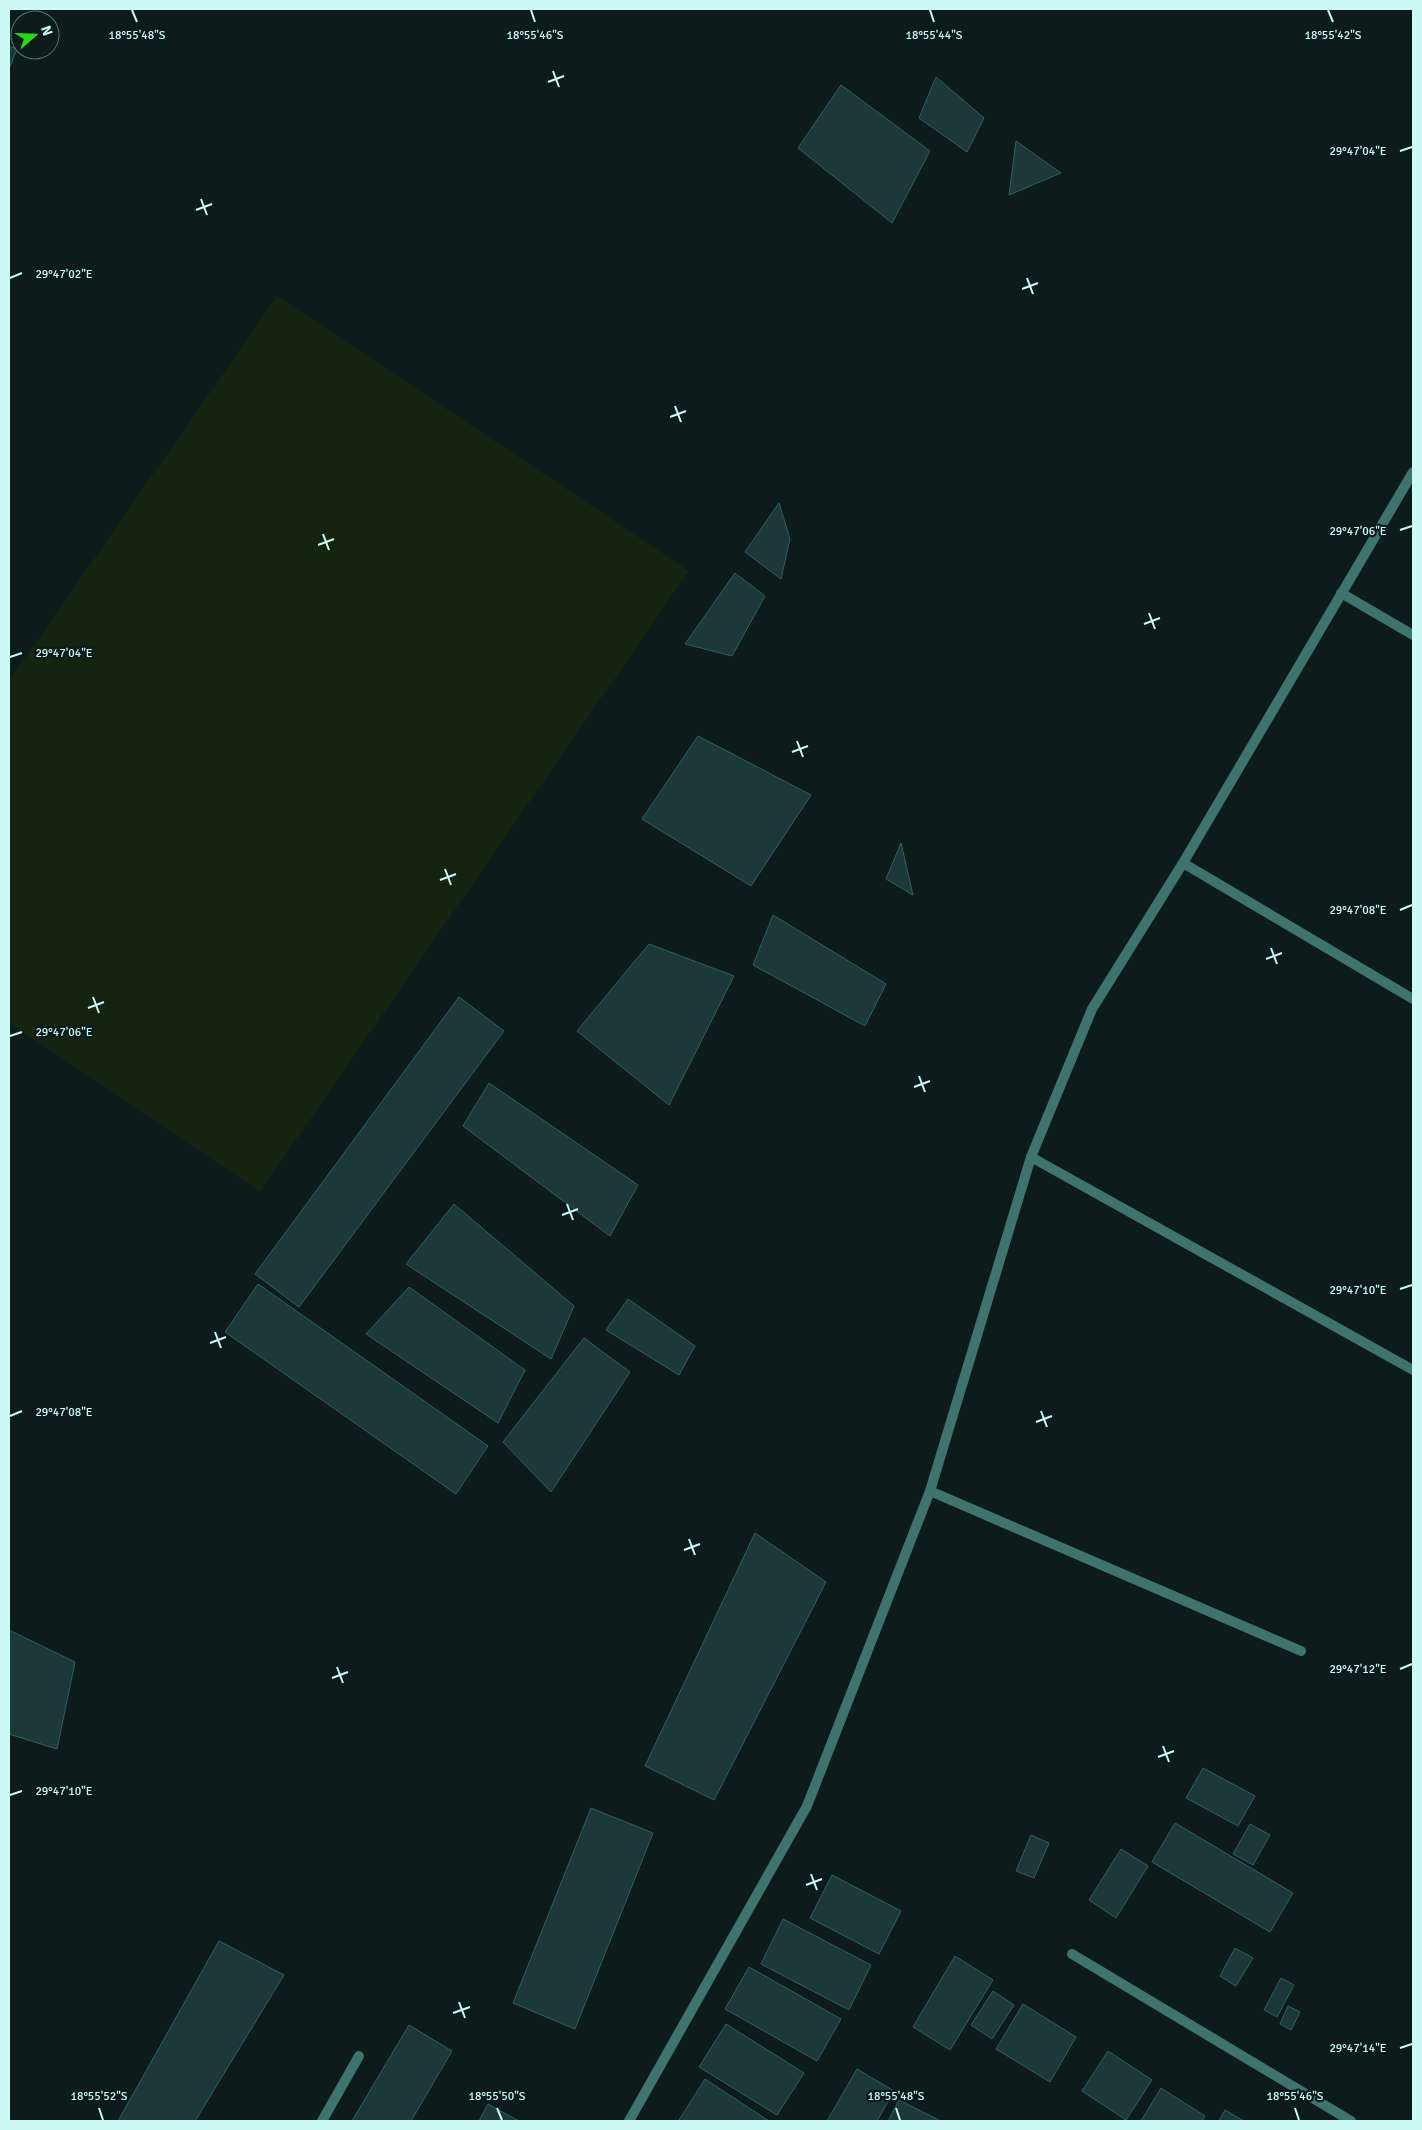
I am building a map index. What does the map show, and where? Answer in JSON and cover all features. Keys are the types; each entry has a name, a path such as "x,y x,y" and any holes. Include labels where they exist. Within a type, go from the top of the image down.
{"street":[{"path":"629,2121 807,1806 930,1491 1030,1157 1092,1009 1183,863 1413,472"},
{"path":"1341,593 1413,635"},
{"path":"1183,863 1413,999"},
{"path":"1030,1157 1413,1370"},
{"path":"930,1491 1301,1651"},
{"path":"1072,1954 1351,2121"},
{"path":"322,2121 359,2056"}],"green space":[{"path":"277,296 689,571 260,1192 9,1023 9,681"}],"building":[{"path":"9,46 10,60 13,60 9,69"},
{"path":"936,77 984,118 967,152 919,118"},
{"path":"841,85 930,151 892,223 798,148"},
{"path":"1016,141 1061,173 1009,195"},
{"path":"779,503 790,539 781,579 745,552"},
{"path":"735,573 765,596 732,656 685,644"},
{"path":"698,736 811,795 751,886 642,819"},
{"path":"901,843 913,895 886,879"},
{"path":"773,915 886,984 865,1026 753,965"},
{"path":"649,944 734,976 669,1105 577,1031"},
{"path":"459,997 504,1031 299,1307 255,1274"},
{"path":"489,1083 638,1185 610,1236 463,1126"},
{"path":"454,1204 574,1306 551,1359 406,1264"},
{"path":"258,1284 488,1446 456,1494 225,1332"},
{"path":"409,1287 525,1370 498,1423 366,1334"},
{"path":"628,1299 695,1346 679,1375 606,1330"},
{"path":"584,1338 630,1372 551,1492 503,1442"},
{"path":"755,1533 826,1582 714,1800 645,1766"},
{"path":"9,1630 75,1662 57,1749 9,1734"},
{"path":"1203,1768 1255,1796 1238,1826 1186,1798"},
{"path":"591,1808 653,1833 575,2029 513,2003"},
{"path":"1175,1823 1293,1893 1270,1932 1152,1862"},
{"path":"1250,1824 1270,1835 1253,1865 1233,1854"},
{"path":"1031,1835 1049,1843 1034,1878 1016,1871"},
{"path":"1121,1849 1148,1866 1116,1918 1089,1900"},
{"path":"832,1875 901,1911 879,1954 810,1918"},
{"path":"783,1919 871,1965 849,2010 761,1964"},
{"path":"219,1941 284,1975 195,2121 118,2121"},
{"path":"1235,1948 1253,1958 1236,1986 1220,1976"},
{"path":"955,1956 993,1980 950,2050 913,2027"},
{"path":"749,1967 841,2019 817,2061 725,2009"},
{"path":"1281,1978 1294,1985 1277,2017 1264,2010"},
{"path":"993,1991 1014,2005 992,2039 971,2025"},
{"path":"1023,2004 1076,2037 1050,2082 996,2049"},
{"path":"1288,2006 1300,2012 1291,2030 1280,2024"},
{"path":"726,2024 804,2073 777,2115 699,2067"},
{"path":"409,2025 452,2051 411,2121 352,2121"},
{"path":"1108,2051 1152,2080 1126,2120 1082,2091"},
{"path":"857,2069 894,2091 877,2121 827,2121"},
{"path":"705,2079 769,2121 679,2120"},
{"path":"1161,2088 1205,2116 1202,2121 1141,2121"},
{"path":"899,2100 941,2121 888,2121"},
{"path":"488,2104 519,2121 479,2121"},
{"path":"1225,2110 1244,2121 1219,2121"}]}
